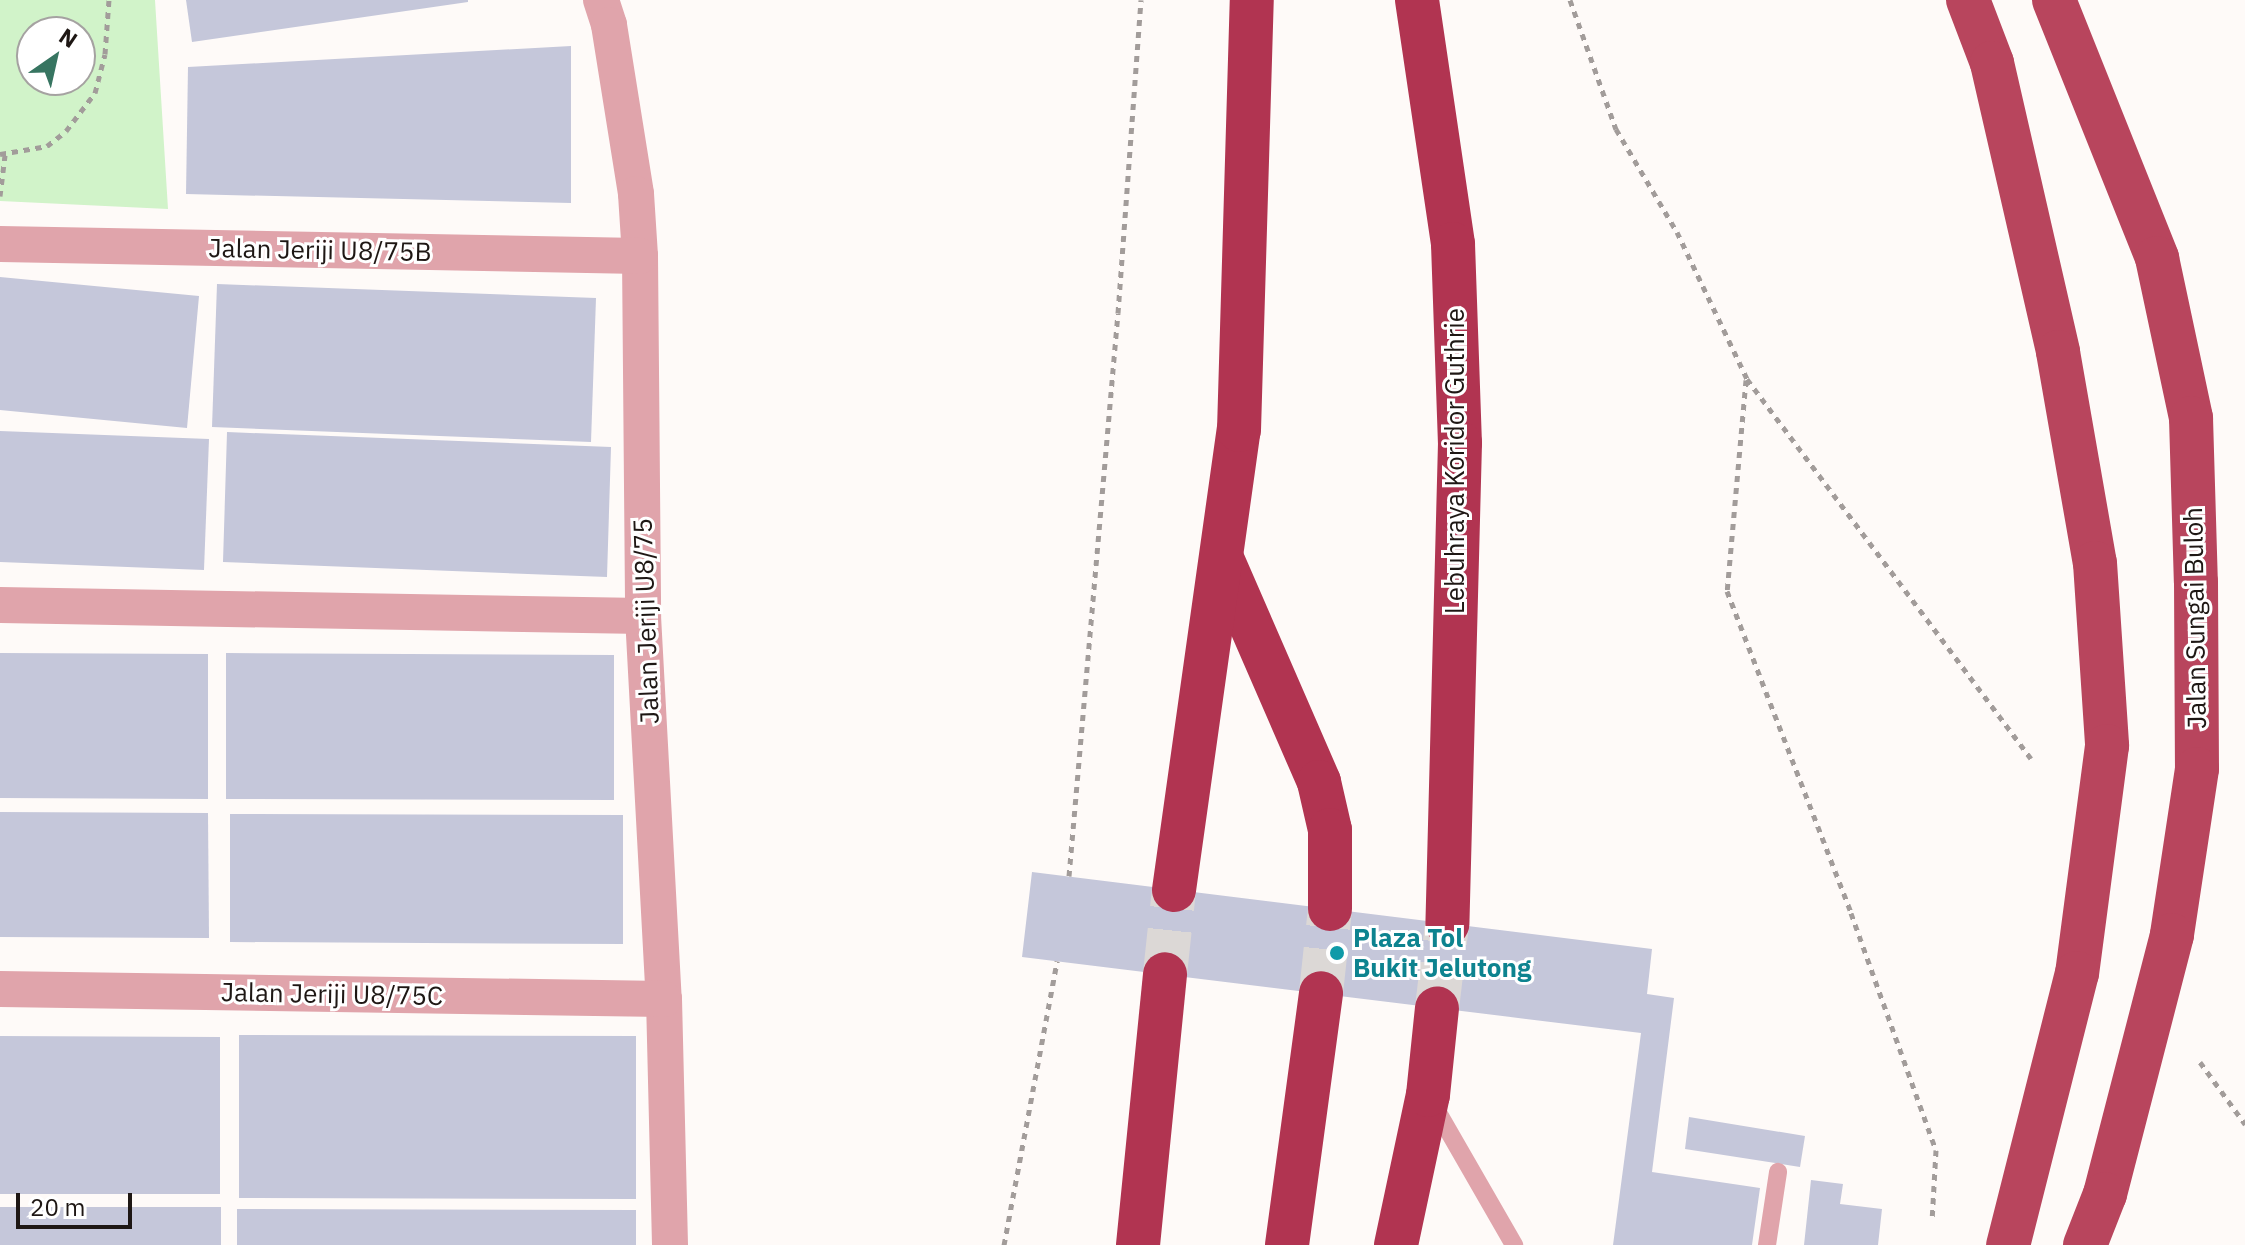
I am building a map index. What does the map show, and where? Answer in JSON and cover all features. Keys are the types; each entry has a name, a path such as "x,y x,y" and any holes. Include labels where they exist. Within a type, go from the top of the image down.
{"highway":[{"path":"1174,890 1223,561 1239,430 1252,0"},
{"name":"Lebuhraya Koridor Guthrie","path":"1417,0 1453,244 1460,443 1447,924"},
{"path":"1968,0 1992,63 2058,352 2095,563 2107,746 2077,973 2008,1245"},
{"name":"Jalan Sungai Buloh","path":"2054,0 2157,258 2191,418 2197,769 2172,935 2105,1194 2085,1245"},
{"path":"2086,0 2157,258"},
{"path":"1223,561 1319,782 1330,830 1330,909"},
{"path":"1138,1245 1165,974"},
{"path":"1287,1245 1321,993"},
{"path":"1396,1245 1428,1095 1437,1008"}],"street":[{"name":"Jalan Jeriji U8/75","path":"601,0 609,25 636,194 640,256 643,616 664,999 670,1245"},
{"name":"Jalan Jeriji U8/75B","path":"0,244 640,256"},
{"path":"0,605 643,616"},
{"name":"Jalan Jeriji U8/75C","path":"0,989 664,999"}],"lane":[{"path":"1428,1095 1514,1245"},
{"path":"1767,1245 1778,1172"}],"path":[{"path":"0,196 2,154 47,146 66,131 95,93 105,54 109,0"},
{"path":"1069,876 1118,313 1141,0"},
{"path":"1570,0 1616,129 1677,232 1747,379 2031,759"},
{"path":"1747,379 1727,591 1851,913 1936,1150 1932,1221"},
{"path":"1004,1245 1057,961"},
{"path":"2200,1062 2245,1124"}],"green space":[{"path":"0,0 155,0 168,209 0,201"}],"building":[{"path":"186,0 468,0 468,2 192,42"},
{"path":"571,46 571,203 186,194 188,67"},
{"path":"0,277 199,296 187,428 0,410"},
{"path":"217,284 596,298 591,442 212,427"},
{"path":"0,431 209,439 204,570 0,562"},
{"path":"227,432 611,447 607,577 223,562"},
{"path":"0,653 208,654 208,799 0,798"},
{"path":"226,653 614,655 614,800 226,799"},
{"path":"0,812 208,813 209,938 0,937"},
{"path":"230,814 623,815 623,944 230,942"},
{"name":"Plaza Tol Bukit Jelutong","path":"1032,872 1652,949 1647,994 1674,998 1652,1172 1760,1188 1752,1245 1613,1245 1641,1033 1022,957"},
{"path":"239,1035 636,1036 636,1199 239,1198"},
{"path":"0,1036 220,1037 220,1194 0,1194"},
{"path":"1689,1117 1805,1136 1800,1167 1685,1149"},
{"path":"1811,1180 1843,1184 1840,1204 1882,1209 1878,1245 1804,1245"},
{"path":"0,1207 221,1207 221,1245 0,1245"},
{"path":"237,1209 636,1210 636,1245 237,1245"}],"tunnel":[{"path":"1165,974 1174,890"},
{"path":"1321,993 1330,909"},
{"path":"1437,1008 1447,924"}],"place":[{"name":"Plaza Tol Bukit Jelutong","path":"1337,953"}]}
